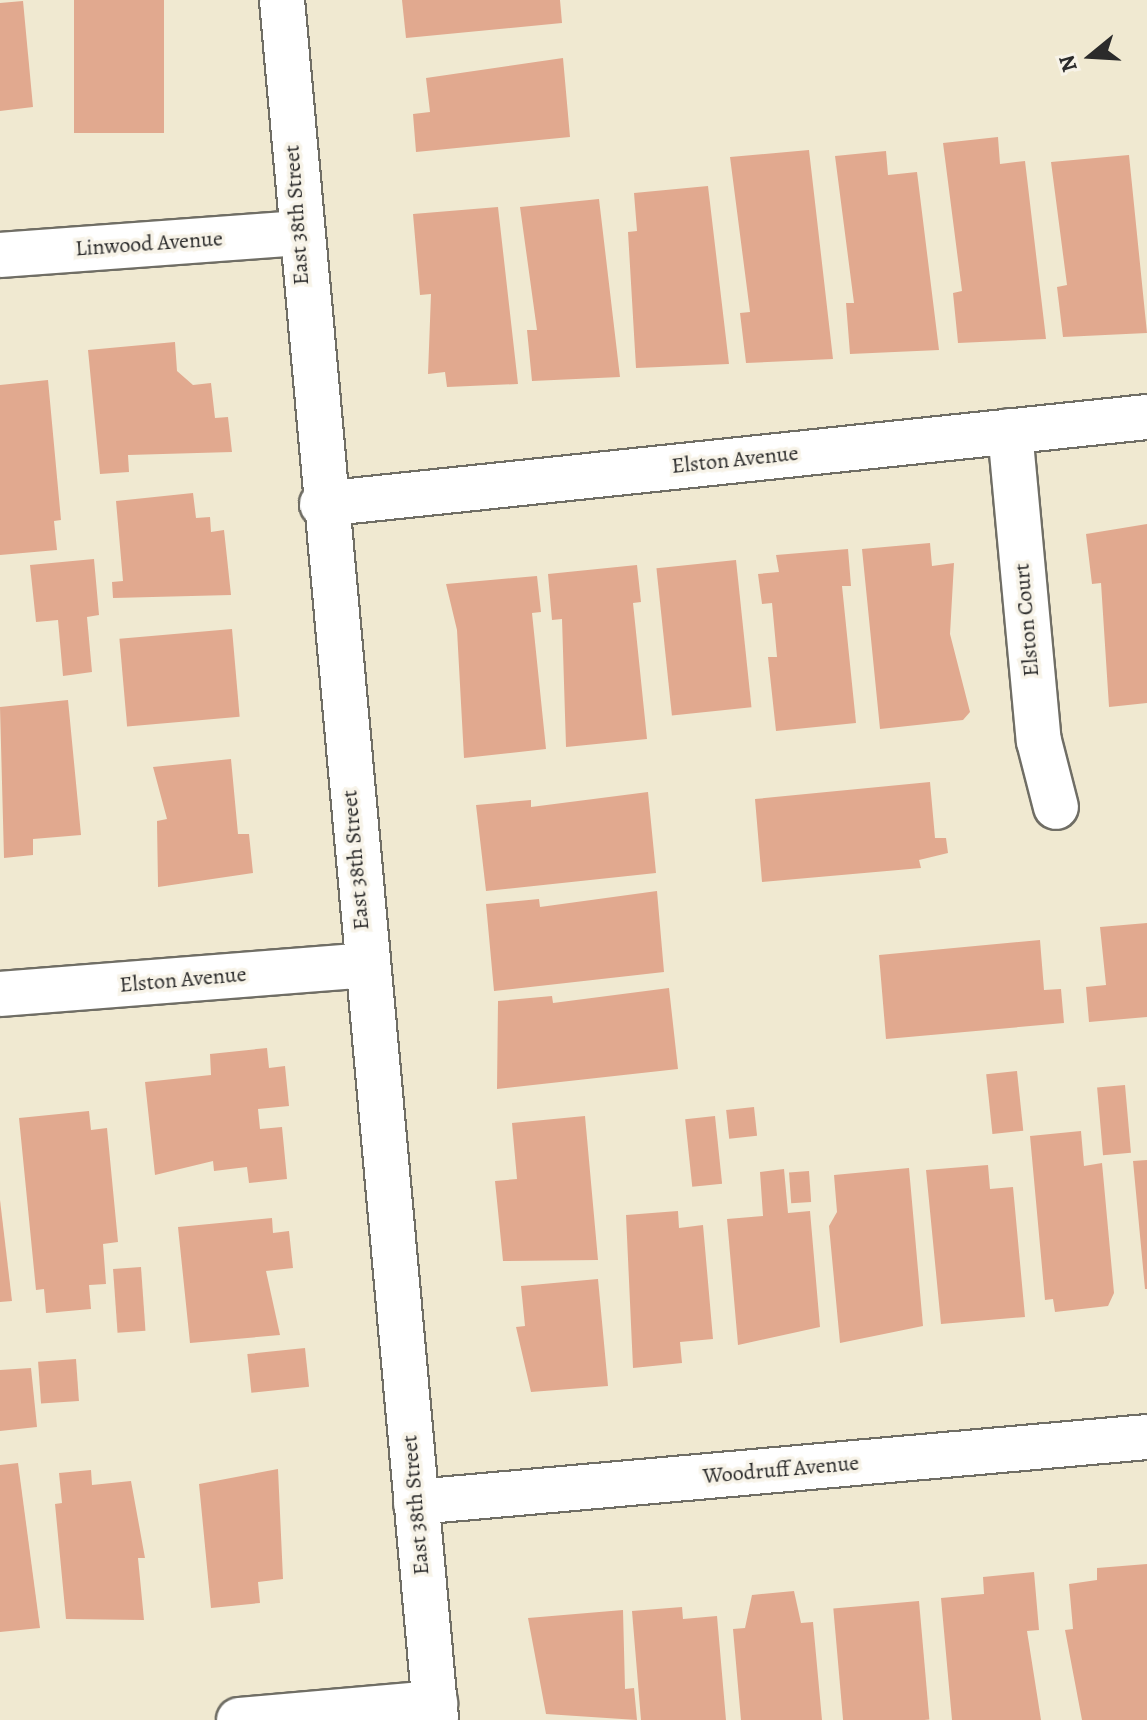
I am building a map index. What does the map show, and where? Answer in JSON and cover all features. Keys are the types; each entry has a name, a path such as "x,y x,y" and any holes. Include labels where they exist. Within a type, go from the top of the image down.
{"street":[{"name":"East 38th Street","path":"282,0 298,233 322,504 436,1712"},
{"name":"Linwood Avenue","path":"0,255 298,233"},
{"name":"Elston Avenue","path":"322,504 1147,417"},
{"name":"Elston Court","path":"1010,431 1039,741 1056,807"},
{"name":"Elston Avenue","path":"0,994 366,965"},
{"name":"Woodruff Avenue","path":"416,1502 1147,1437"},
{"path":"239,1720 436,1712"}],"building":[{"path":"74,0 164,0 164,133 74,133"},
{"path":"402,0 560,0 562,23 406,38"},
{"path":"23,1 33,107 0,111 0,3"},
{"path":"563,58 570,137 416,152 413,114 430,112 426,78"},
{"path":"998,137 1000,164 1025,161 1046,339 958,343 953,293 962,291 943,143"},
{"path":"809,150 833,359 746,363 740,313 750,312 730,157"},
{"path":"886,151 888,175 917,172 939,350 850,354 846,303 854,303 835,156"},
{"path":"1129,155 1147,333 1063,337 1057,287 1067,285 1051,162"},
{"path":"708,186 729,364 636,368 628,232 637,231 634,193"},
{"path":"599,199 620,377 532,381 527,330 537,330 520,207"},
{"path":"498,207 518,384 447,387 445,372 428,374 431,294 420,295 413,214"},
{"path":"175,342 177,371 193,385 211,383 215,418 228,417 232,452 128,455 129,472 100,474 88,350"},
{"path":"48,380 61,520 54,521 57,550 0,555 0,385"},
{"path":"193,493 196,518 210,517 211,532 224,530 231,595 113,598 112,582 123,581 116,501"},
{"path":"1147,524 1147,703 1109,707 1101,583 1092,584 1086,534"},
{"path":"930,543 932,566 954,563 950,634 970,712 963,720 880,729 862,549"},
{"path":"848,549 851,586 842,586 856,723 776,731 768,657 777,657 772,603 762,604 758,574 779,572 776,555"},
{"path":"94,559 99,615 87,617 92,672 63,676 58,620 36,622 30,565"},
{"path":"736,560 751,707 672,716 656,568"},
{"path":"637,565 641,602 633,603 647,739 566,747 562,619 552,620 548,574"},
{"path":"537,576 541,612 532,613 546,749 464,758 457,630 446,584"},
{"path":"232,629 240,717 127,727 119,639"},
{"path":"68,700 81,835 33,839 33,855 4,858 0,707"},
{"path":"231,759 238,834 249,834 253,873 158,887 157,821 167,819 153,767"},
{"path":"930,782 935,838 946,838 948,853 919,860 921,868 762,882 755,799"},
{"path":"648,792 656,873 486,891 476,805 531,800 531,807"},
{"path":"657,891 664,972 494,991 486,904 539,899 540,907"},
{"path":"1147,923 1147,1017 1089,1022 1086,987 1106,985 1100,927"},
{"path":"1040,940 1044,990 1061,989 1064,1023 886,1039 879,955"},
{"path":"669,988 678,1069 497,1089 498,1001 552,996 553,1003"},
{"path":"267,1048 269,1068 285,1066 289,1106 258,1109 260,1129 282,1127 287,1179 249,1183 247,1167 214,1171 213,1161 155,1175 145,1082 211,1075 210,1054"},
{"path":"1017,1071 1023,1131 992,1134 986,1074"},
{"path":"1125,1085 1131,1153 1103,1155 1097,1087"},
{"path":"754,1107 757,1136 729,1139 726,1110"},
{"path":"89,1111 91,1130 107,1128 118,1242 103,1244 106,1284 89,1285 91,1309 46,1313 44,1289 36,1290 19,1118"},
{"path":"585,1116 598,1260 503,1261 495,1181 517,1179 512,1123"},
{"path":"715,1116 722,1184 692,1187 685,1119"},
{"path":"1081,1131 1084,1166 1102,1163 1114,1293 1108,1306 1055,1312 1053,1299 1045,1300 1030,1136"},
{"path":"1147,1160 1147,1289 1145,1289 1133,1161"},
{"path":"988,1165 990,1189 1013,1187 1025,1317 941,1324 926,1170"},
{"path":"909,1168 923,1326 840,1343 829,1226 837,1212 834,1175"},
{"path":"784,1169 788,1213 810,1211 820,1327 738,1345 727,1219 763,1216 760,1172"},
{"path":"809,1171 811,1202 791,1203 789,1172"},
{"path":"0,1200 12,1301 0,1302"},
{"path":"678,1211 679,1228 703,1225 713,1339 680,1342 682,1363 633,1368 626,1215"},
{"path":"272,1218 273,1233 289,1231 293,1268 266,1271 280,1335 190,1343 178,1227"},
{"path":"141,1267 145,1331 118,1333 113,1269"},
{"path":"598,1279 608,1386 531,1392 516,1327 525,1326 521,1286"},
{"path":"305,1348 309,1387 251,1393 247,1354"},
{"path":"76,1359 79,1401 41,1404 38,1362"},
{"path":"31,1368 37,1427 0,1431 0,1370"},
{"path":"18,1463 40,1628 0,1632 0,1465"},
{"path":"278,1469 283,1579 258,1582 260,1603 211,1608 199,1484"},
{"path":"91,1470 92,1485 131,1481 145,1558 138,1558 144,1620 66,1619 55,1504 62,1503 59,1473"},
{"path":"1147,1564 1147,1720 1082,1720 1065,1630 1073,1629 1069,1584 1097,1580 1097,1568"},
{"path":"1034,1572 1039,1630 1027,1631 1041,1720 952,1720 941,1598 984,1594 983,1577"},
{"path":"794,1591 801,1623 813,1622 822,1720 741,1720 733,1629 745,1628 752,1595"},
{"path":"919,1601 929,1720 843,1720 833,1608"},
{"path":"682,1607 683,1619 717,1616 726,1720 641,1720 632,1611"},
{"path":"623,1610 625,1689 634,1688 637,1720 546,1714 528,1618"}]}
